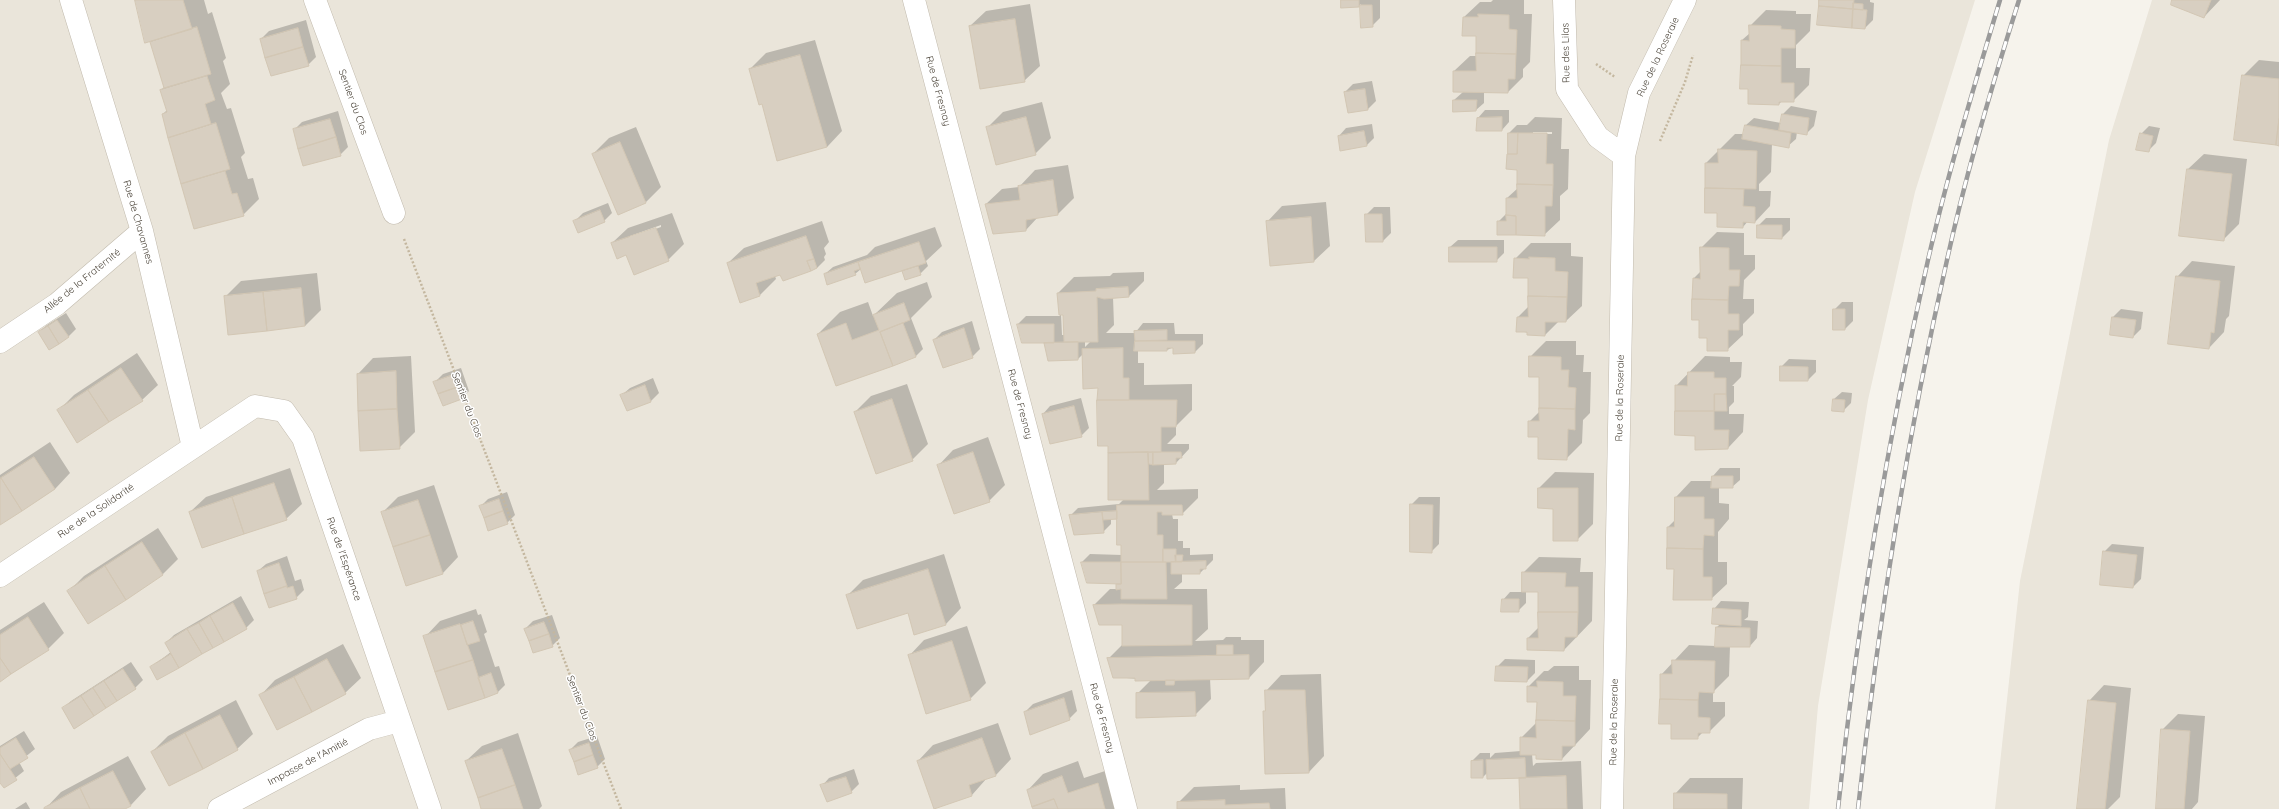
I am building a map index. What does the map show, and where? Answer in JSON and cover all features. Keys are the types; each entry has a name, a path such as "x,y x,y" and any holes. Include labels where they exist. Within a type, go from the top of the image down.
{"street":[{"name":"Rue de Chavannes","path":"71,0 142,231 193,447"},
{"name":"Sentier du Clos","path":"315,0 394,213"},
{"name":"Rue de Fresnay","path":"914,0 1126,809"},
{"name":"Rue des Lilas","path":"1564,0 1567,90 1598,137 1624,156"},
{"name":"Rue de la Roseraie","path":"1612,809 1624,156 1639,93 1685,0"},
{"name":"Allée de la Fraternité","path":"0,342 57,304 142,231"},
{"name":"Rue de l'Espérance","path":"193,447 255,406 284,411 303,438 430,809"},
{"name":"Rue de la Solidarité","path":"0,576 193,447"},
{"name":"Impasse de l'Amitié","path":"219,809 369,729 399,721"}],"path":[{"path":"1566,43 1639,93"},
{"path":"1659,142 1685,82 1695,47"},
{"name":"Sentier du Clos","path":"394,213 621,809"}],"shaded area":[{"path":"0,0 1975,0 1915,192 1868,400 1818,706 1809,809 0,809"},
{"path":"2152,0 2279,0 2279,809 1995,809 2020,581 2109,140"}],"building":[{"path":"135,0 183,0 192,29 145,43"},
{"path":"1341,0 1359,0 1359,7 1341,8"},
{"path":"1819,0 1854,0 1853,9 1819,6"},
{"path":"2172,0 2211,0 2204,18 2171,5"},
{"path":"1853,3 1863,4 1863,10 1853,9"},
{"path":"1360,5 1372,5 1373,27 1361,28"},
{"path":"1819,6 1853,9 1852,28 1817,25"},
{"path":"1853,9 1867,10 1865,29 1852,28"},
{"path":"1478,14 1509,15 1509,29 1517,30 1516,54 1476,53 1476,36 1462,36 1463,17 1478,17"},
{"path":"1015,19 1025,82 980,89 969,26"},
{"path":"1749,25 1781,26 1781,29 1795,30 1795,48 1781,48 1781,66 1741,65 1741,40 1749,41"},
{"path":"197,27 211,74 164,88 150,42"},
{"path":"298,28 303,47 265,58 260,39"},
{"path":"303,47 309,66 271,76 265,58"},
{"path":"1476,53 1516,54 1515,79 1508,79 1508,93 1453,92 1453,71 1476,71"},
{"path":"800,55 827,147 777,161 762,104 759,105 749,69"},
{"path":"1741,65 1781,66 1781,83 1794,83 1794,102 1779,102 1779,105 1748,104 1748,89 1740,89"},
{"path":"2242,75 2279,79 2279,119 2276,145 2234,140"},
{"path":"207,76 215,100 205,104 211,124 168,138 162,114 167,112 160,90"},
{"path":"1365,89 1368,110 1348,113 1344,92"},
{"path":"1453,100 1477,100 1476,111 1453,112"},
{"path":"1782,114 1809,118 1807,135 1779,130"},
{"path":"1026,117 1036,155 996,165 986,127"},
{"path":"1502,117 1502,131 1476,131 1477,118"},
{"path":"330,119 336,137 298,149 293,129"},
{"path":"2279,119 2279,146 2276,145"},
{"path":"216,123 230,169 181,184 168,138"},
{"path":"1745,125 1791,133 1789,148 1742,139"},
{"path":"1364,131 1367,146 1340,151 1338,136"},
{"path":"1508,133 1518,133 1517,154 1508,154"},
{"path":"1518,133 1547,133 1546,164 1553,164 1553,185 1517,184 1517,170 1506,169 1507,154 1517,154"},
{"path":"2140,133 2153,136 2149,152 2136,150"},
{"path":"336,137 341,156 303,166 298,149"},
{"path":"620,142 646,203 618,215 592,154"},
{"path":"1718,149 1757,151 1756,189 1705,188 1705,163 1718,163"},
{"path":"2187,169 2232,174 2224,241 2179,236"},
{"path":"225,171 232,194 237,193 244,216 194,229 181,184"},
{"path":"1053,180 1058,215 1026,220 1026,231 993,234 985,204 1020,200 1018,186"},
{"path":"1517,184 1553,185 1552,206 1545,206 1545,236 1516,235 1516,216 1506,215 1506,198 1517,198"},
{"path":"1705,188 1744,189 1743,206 1755,207 1755,223 1743,222 1743,228 1717,227 1717,213 1705,213"},
{"path":"600,210 605,222 578,233 573,221"},
{"path":"1365,214 1382,214 1383,242 1366,242"},
{"path":"1506,215 1516,216 1516,235 1497,235 1497,221 1506,221"},
{"path":"1311,217 1314,262 1270,266 1266,221"},
{"path":"1757,225 1782,225 1782,239 1757,238"},
{"path":"656,228 669,261 634,275 626,255 617,259 611,243"},
{"path":"806,236 814,259 807,261 811,271 783,281 780,275 756,283 760,296 740,303 727,263"},
{"path":"919,242 926,263 865,283 858,262"},
{"path":"1449,247 1497,247 1497,262 1449,262"},
{"path":"1700,247 1729,248 1729,270 1740,270 1739,286 1729,286 1728,300 1692,299 1693,278 1700,279"},
{"path":"1529,257 1555,258 1555,271 1568,272 1567,297 1528,296 1528,278 1513,278 1514,258 1529,259"},
{"path":"814,259 817,268 811,271 807,261"},
{"path":"858,262 860,269 854,271 856,275 827,285 824,274"},
{"path":"918,266 921,275 905,280 902,271"},
{"path":"2176,276 2220,281 2214,333 2211,332 2209,349 2168,344"},
{"path":"1128,287 1129,297 1104,299 1097,297 1098,342 1064,342 1063,315 1059,315 1057,293 1096,291 1096,289"},
{"path":"301,288 305,326 267,331 263,292"},
{"path":"263,292 267,331 228,335 224,296"},
{"path":"1528,296 1567,297 1566,322 1545,322 1545,336 1527,335 1527,332 1516,332 1517,317 1528,317"},
{"path":"1692,299 1728,300 1728,314 1739,314 1739,330 1728,330 1728,351 1707,351 1707,338 1699,338 1699,320 1692,320"},
{"path":"904,303 910,320 880,332 893,366 836,386 817,334 846,323 852,340 879,330 873,315"},
{"path":"1833,309 1845,309 1845,330 1833,330"},
{"path":"2112,317 2136,320 2133,338 2110,335"},
{"path":"57,320 69,337 59,344 48,326"},
{"path":"903,323 916,357 893,366 880,332"},
{"path":"1017,324 1054,324 1054,343 1022,343"},
{"path":"48,326 59,344 49,350 38,332"},
{"path":"964,328 973,358 943,368 933,340"},
{"path":"1167,330 1167,340 1135,341 1134,331"},
{"path":"1135,341 1195,341 1195,353 1173,354 1173,348 1167,348 1167,351 1134,351"},
{"path":"1078,342 1078,360 1048,361 1044,343"},
{"path":"1123,348 1123,378 1129,378 1129,400 1097,400 1098,388 1083,389 1082,349"},
{"path":"1529,356 1561,357 1561,370 1569,370 1568,387 1576,388 1575,409 1539,408 1539,377 1529,377"},
{"path":"1780,366 1808,367 1808,381 1780,381"},
{"path":"121,368 143,401 109,422 88,390"},
{"path":"396,371 397,409 358,411 357,374"},
{"path":"1688,372 1714,372 1714,378 1726,378 1726,394 1714,394 1714,411 1675,411 1675,385 1687,386"},
{"path":"453,375 458,387 438,394 433,382"},
{"path":"645,385 651,402 627,411 620,395"},
{"path":"458,387 462,399 443,406 438,394"},
{"path":"88,390 109,422 77,443 57,410"},
{"path":"1715,394 1726,394 1727,411 1715,411"},
{"path":"892,399 913,461 876,474 854,412"},
{"path":"1833,399 1845,400 1844,412 1832,411"},
{"path":"1097,400 1177,400 1176,427 1161,427 1161,452 1108,453 1108,446 1098,446"},
{"path":"1074,406 1082,437 1050,444 1042,414"},
{"path":"1539,408 1575,409 1575,430 1568,429 1567,460 1538,459 1538,437 1528,437 1528,421 1539,421"},
{"path":"397,409 400,449 360,451 358,411"},
{"path":"1675,411 1714,411 1714,430 1729,430 1728,449 1695,450 1695,436 1675,435"},
{"path":"973,452 990,502 954,514 937,465"},
{"path":"1148,452 1153,452 1153,465 1149,464"},
{"path":"1148,452 1149,500 1108,500 1108,453"},
{"path":"1153,452 1181,452 1182,458 1176,458 1176,464 1153,465"},
{"path":"34,457 55,489 22,511 1,478"},
{"path":"1712,476 1733,476 1733,488 1711,488"},
{"path":"1,478 22,511 0,525 0,479"},
{"path":"274,483 287,520 244,534 232,497"},
{"path":"1538,488 1578,488 1578,541 1553,541 1553,509 1538,508"},
{"path":"232,497 244,534 202,548 189,512"},
{"path":"1675,497 1704,497 1704,519 1714,519 1714,536 1704,535 1703,549 1667,548 1667,527 1674,527"},
{"path":"499,499 503,511 484,518 479,506"},
{"path":"418,500 430,535 393,547 381,512"},
{"path":"1410,504 1433,505 1432,553 1410,552"},
{"path":"1117,505 1182,505 1183,515 1162,515 1162,512 1157,512 1157,535 1163,535 1163,562 1121,562 1121,545 1117,545"},
{"path":"503,511 508,524 488,531 484,518"},
{"path":"1117,511 1117,519 1103,520 1102,512"},
{"path":"1102,512 1104,533 1074,535 1069,515"},
{"path":"430,535 443,574 406,586 393,547"},
{"path":"142,542 163,575 126,600 105,566"},
{"path":"1667,548 1703,549 1703,577 1712,577 1712,600 1673,600 1674,569 1667,569"},
{"path":"1163,549 1176,549 1176,562 1163,562"},
{"path":"2103,551 2137,555 2133,588 2100,585"},
{"path":"1175,555 1183,555 1182,562 1176,562"},
{"path":"1206,561 1206,569 1200,569 1200,574 1171,574 1171,562"},
{"path":"1081,562 1121,562 1121,584 1087,583"},
{"path":"1121,562 1166,562 1167,599 1121,599 1121,589 1116,590 1116,584 1121,584"},
{"path":"279,563 287,586 264,594 257,571"},
{"path":"105,566 126,600 88,624 67,591"},
{"path":"928,569 946,625 914,635 908,613 857,629 846,595"},
{"path":"1522,572 1566,573 1565,587 1578,587 1578,612 1538,612 1538,592 1522,592"},
{"path":"287,586 287,588 293,586 297,599 269,608 264,594"},
{"path":"1502,599 1519,599 1519,612 1501,612"},
{"path":"233,603 247,629 224,642 210,616"},
{"path":"1093,605 1192,605 1192,645 1122,646 1122,625 1099,625"},
{"path":"1713,608 1741,610 1741,626 1712,624"},
{"path":"1538,612 1578,612 1577,637 1565,637 1564,651 1527,650 1527,638 1538,638"},
{"path":"210,616 224,642 213,648 199,623"},
{"path":"28,617 49,650 11,674 0,658 0,635"},
{"path":"473,621 480,641 467,645 461,625"},
{"path":"544,622 549,634 529,641 524,629"},
{"path":"199,623 213,648 202,654 187,629"},
{"path":"460,624 473,660 435,672 423,636"},
{"path":"1716,627 1750,628 1750,647 1715,647"},
{"path":"187,629 202,654 179,668 165,643"},
{"path":"549,634 553,647 533,653 529,641"},
{"path":"952,641 971,700 926,714 908,655"},
{"path":"1217,645 1233,645 1233,655 1217,655"},
{"path":"171,654 179,668 157,680 150,667"},
{"path":"1249,655 1249,679 1135,681 1135,678 1113,678 1107,658"},
{"path":"0,658 11,674 0,682"},
{"path":"327,659 346,694 312,712 294,677"},
{"path":"473,660 485,698 448,710 435,672"},
{"path":"1672,660 1715,661 1714,693 1699,692 1698,700 1660,699 1660,674 1672,674"},
{"path":"1496,666 1528,667 1527,682 1495,681"},
{"path":"123,669 136,689 117,701 104,681"},
{"path":"491,673 498,693 485,698 478,678"},
{"path":"294,677 312,712 277,730 259,695"},
{"path":"1166,680 1175,680 1174,685 1166,685"},
{"path":"104,681 117,701 106,708 93,688"},
{"path":"1537,681 1563,682 1563,696 1576,696 1575,721 1536,720 1537,702 1527,702 1527,686 1537,687"},
{"path":"93,688 106,708 94,716 81,696"},
{"path":"1265,690 1305,690 1309,773 1265,774 1263,711 1265,711"},
{"path":"1195,692 1196,716 1136,718 1136,693"},
{"path":"81,696 94,716 74,729 62,708"},
{"path":"1064,698 1070,720 1030,735 1024,712"},
{"path":"1660,699 1698,700 1698,717 1710,718 1710,733 1698,733 1698,739 1671,739 1671,724 1659,724"},
{"path":"2088,700 2116,703 2105,809 2077,809"},
{"path":"220,715 238,750 203,769 185,733"},
{"path":"1536,720 1575,721 1575,746 1562,746 1562,760 1536,759 1536,755 1520,755 1520,737 1536,738"},
{"path":"2161,729 2190,731 2184,809 2156,809"},
{"path":"185,733 203,769 169,786 151,752"},
{"path":"16,738 28,758 10,769 0,754 0,748"},
{"path":"982,738 996,776 969,785 972,796 934,809 917,761"},
{"path":"589,743 593,755 574,762 569,750"},
{"path":"502,749 515,785 478,798 465,761"},
{"path":"0,754 17,780 4,788 0,783"},
{"path":"593,755 598,768 578,775 574,762"},
{"path":"1525,758 1526,778 1487,779 1486,760"},
{"path":"1483,760 1483,778 1471,778 1471,761"},
{"path":"113,771 131,806 125,809 90,809 80,788"},
{"path":"1062,776 1068,793 1098,783 1105,809 1058,809 1054,799 1032,807 1027,790"},
{"path":"1566,776 1567,809 1520,809 1519,778"},
{"path":"846,777 852,793 827,802 820,785"},
{"path":"515,785 523,809 481,809 478,798"},
{"path":"80,788 90,809 44,809 44,808"},
{"path":"1674,793 1727,794 1727,809 1674,809"},
{"path":"1054,799 1058,809 1033,809 1032,807"},
{"path":"1225,800 1225,805 1269,803 1270,809 1177,809 1177,802"}],"railway":[{"path":"1838,809 1854,671 1864,602 1899,396 1928,260 1944,195 2000,0"},
{"path":"1858,809 1884,602 1906,465 1932,328 1962,195 1989,97 2019,0"}]}
